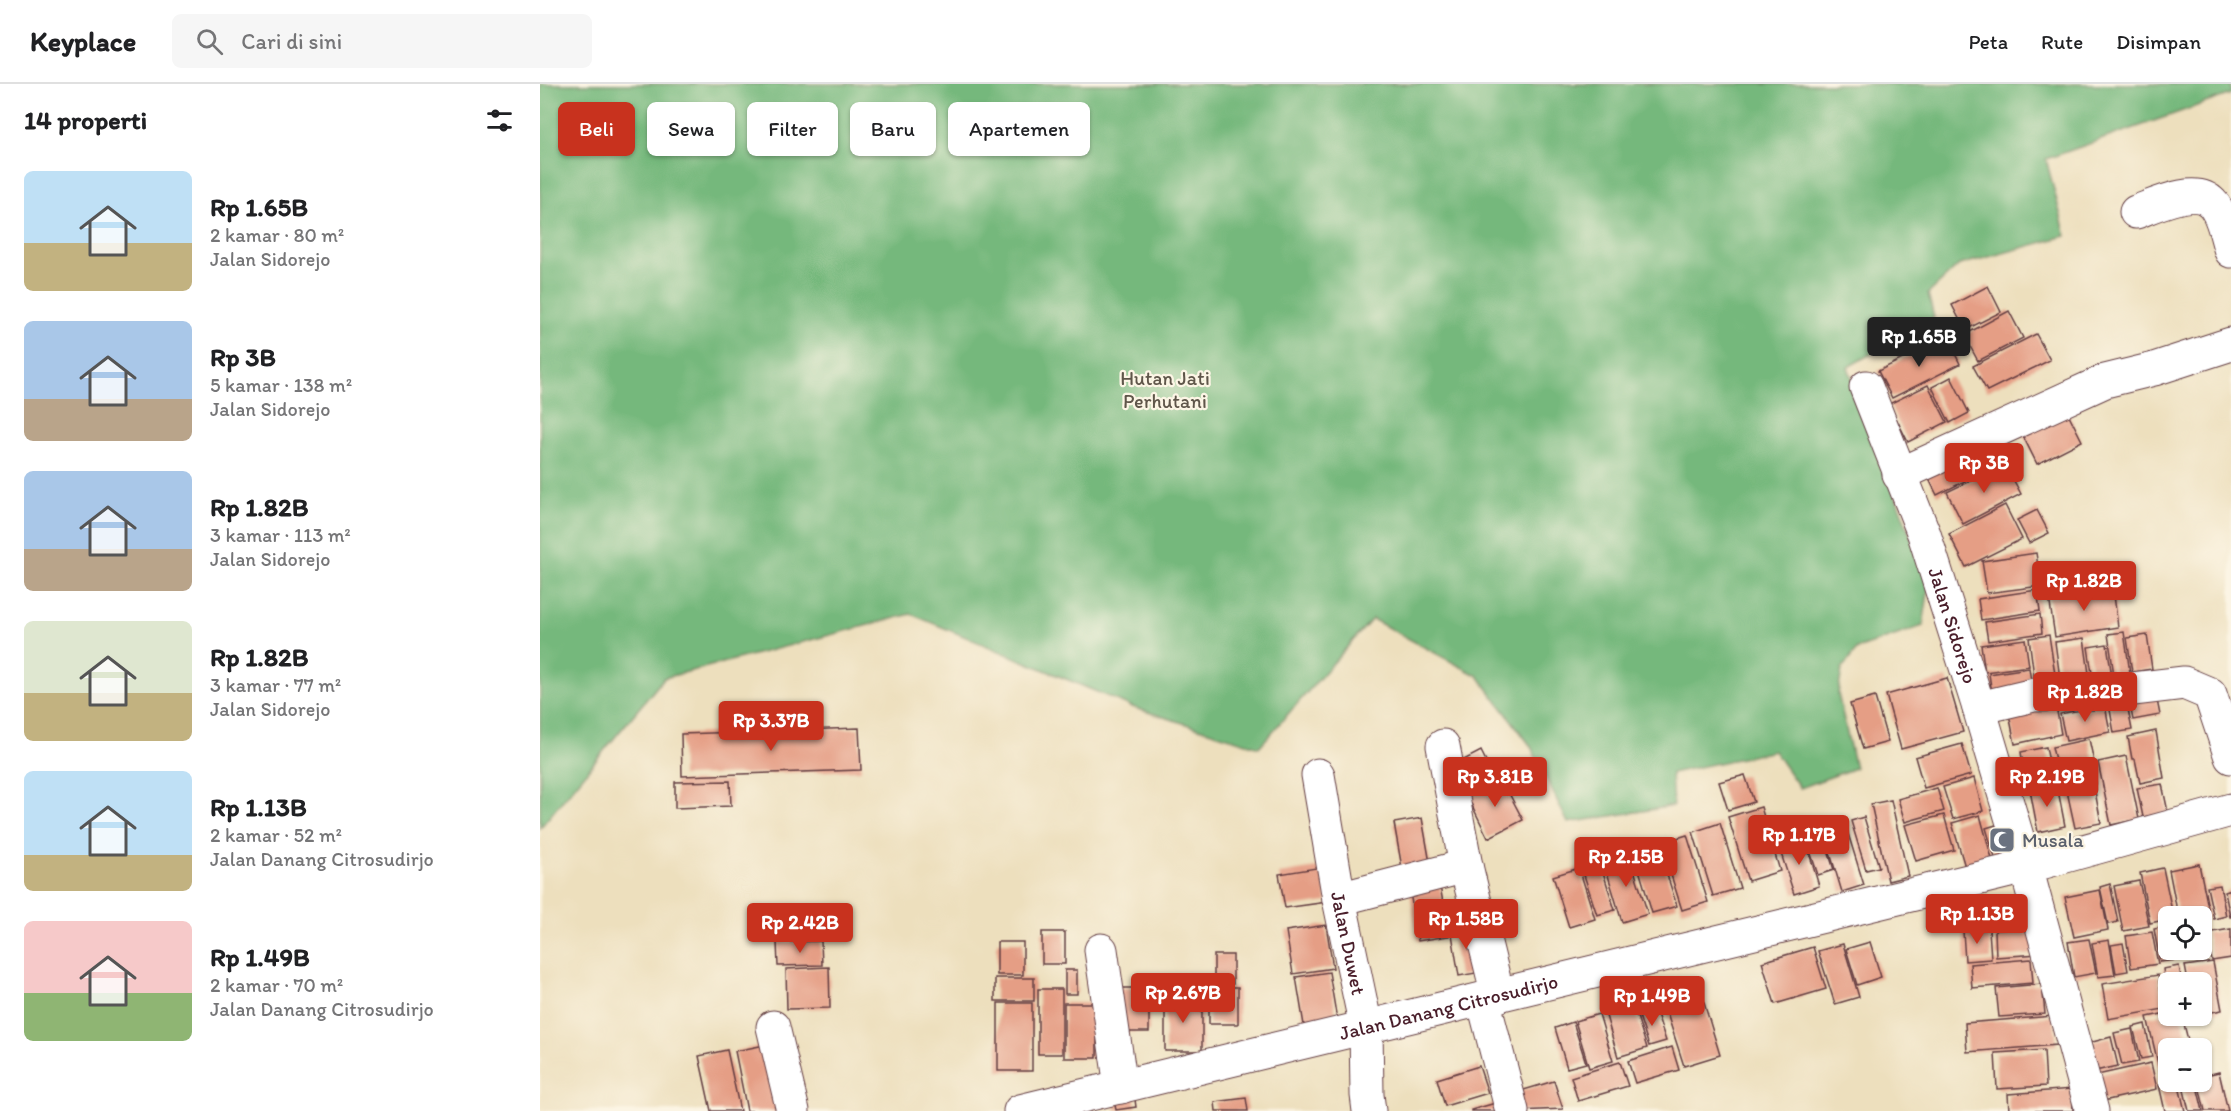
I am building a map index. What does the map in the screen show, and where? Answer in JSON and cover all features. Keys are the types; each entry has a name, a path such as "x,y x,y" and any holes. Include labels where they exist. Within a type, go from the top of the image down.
{"street":[{"path":"2136,212 2178,197 2195,195 2211,201 2219,214 2231,251"},
{"path":"1899,475 2105,381 2154,369 2231,344"},
{"name":"Jalan Sidorejo","path":"1866,387 1924,534 1979,708 2026,867 2092,1111"},
{"path":"1979,708 2034,695 2099,693 2184,683 2210,694 2231,757"},
{"path":"1443,746 1512,1111"},
{"name":"Jalan Duwet","path":"1318,776 1339,899 1366,1028 1369,1111"},
{"name":"Jalan Danang Citrosudirjo","path":"1020,1111 2026,867 2229,815"},
{"path":"1339,899 1466,866"},
{"path":"1101,950 1121,1087"},
{"path":"773,1027 793,1111"}],"green space":[{"name":"Hutan Jati Perhutani","path":"540,84 2231,84 2231,94 2046,159 2066,236 1959,265 1928,294 1934,318 1848,367 1929,586 1923,626 1857,649 1842,669 1838,694 1855,768 1800,788 1774,751 1671,773 1673,806 1568,823 1530,745 1478,676 1372,619 1259,747 1135,708 911,614 664,678 540,828"}],"building":[{"path":"1988,286 2001,312 1965,330 1952,305"},
{"path":"2009,311 2023,338 1978,361 1964,335"},
{"path":"2036,334 2050,360 1987,391 1973,366"},
{"path":"1947,337 1960,364 1892,398 1878,371"},
{"path":"1951,377 1969,413 1950,423 1932,387"},
{"path":"1928,385 1947,422 1908,442 1889,404"},
{"path":"2066,409 2082,441 2037,464 2021,432"},
{"path":"1981,443 1993,467 1937,495 1925,471"},
{"path":"2005,464 2021,494 1963,524 1947,492"},
{"path":"2005,505 2022,539 1966,567 1949,534"},
{"path":"2037,510 2049,533 2029,543 2017,520"},
{"path":"2036,553 2041,586 1987,593 1982,561"},
{"path":"2113,587 2118,627 2055,637 2049,597"},
{"path":"2037,590 2040,611 1981,620 1978,599"},
{"path":"2040,614 2042,633 1988,641 1985,622"},
{"path":"2124,632 2130,673 2114,675 2108,634"},
{"path":"2049,635 2056,681 2035,684 2029,638"},
{"path":"2147,635 2152,669 2132,672 2127,638"},
{"path":"2084,638 2090,681 2061,686 2055,642"},
{"path":"2025,639 2029,666 1985,672 1981,645"},
{"path":"2107,644 2112,677 2093,680 2088,647"},
{"path":"2029,668 2032,687 1992,693 1989,674"},
{"path":"1947,678 1963,732 1901,749 1886,695"},
{"path":"2155,690 2160,715 2133,720 2128,695"},
{"path":"2125,694 2132,730 2114,733 2108,698"},
{"path":"1875,697 1888,742 1863,749 1850,704"},
{"path":"2105,705 2110,732 2066,741 2060,714"},
{"path":"2056,706 2061,734 2015,744 2009,714"},
{"path":"859,728 861,770 682,776 681,734"},
{"path":"2156,731 2164,778 2140,783 2128,737"},
{"path":"2089,739 2094,762 2057,769 2052,747"},
{"path":"1962,744 1971,775 1924,788 1915,757"},
{"path":"2046,747 2051,772 2025,777 2021,752"},
{"path":"1481,751 1491,771 1466,784 1456,764"},
{"path":"2126,756 2139,819 2111,825 2098,762"},
{"path":"2092,765 2096,784 2063,790 2059,771"},
{"path":"1745,775 1754,802 1728,810 1719,782"},
{"path":"1501,778 1523,820 1488,838 1467,795"},
{"path":"1974,778 1983,811 1953,819 1943,787"},
{"path":"730,781 731,806 675,808 675,782"},
{"path":"2162,784 2168,812 2143,817 2137,788"},
{"path":"2057,785 2065,826 2038,832 2030,790"},
{"path":"2094,786 2101,823 2075,828 2067,791"},
{"path":"1937,788 1944,811 1905,822 1898,799"},
{"path":"1891,800 1908,876 1888,881 1871,804"},
{"path":"1761,807 1780,871 1748,881 1728,817"},
{"path":"1944,815 1954,850 1916,861 1905,825"},
{"path":"1980,815 1992,859 1965,867 1952,823"},
{"path":"1864,817 1879,867 1866,870 1851,821"},
{"path":"1422,818 1430,863 1402,868 1394,823"},
{"name":"Musala","path":"2009,821 2018,852 1995,858 1986,828"},
{"path":"1720,823 1740,888 1713,896 1693,832"},
{"path":"1846,827 1864,885 1842,892 1824,833"},
{"path":"1821,828 1834,870 1818,875 1804,833"},
{"path":"1687,835 1708,902 1682,910 1661,843"},
{"path":"1805,839 1819,886 1794,894 1779,847"},
{"path":"1629,854 1648,914 1622,922 1604,862"},
{"path":"1661,856 1677,906 1652,913 1637,863"},
{"path":"2199,864 2208,906 2176,906 2169,870"},
{"path":"1322,867 1327,902 1285,908 1279,874"},
{"path":"1579,868 1595,919 1569,927 1553,876"},
{"path":"2163,868 2171,906 2158,906 2158,921 2150,923 2140,873"},
{"path":"1602,869 1615,910 1597,915 1584,875"},
{"path":"2139,881 2149,926 2123,931 2114,886"},
{"path":"2110,884 2118,922 2108,924 2100,887"},
{"path":"2220,885 2226,916 2214,919 2207,887"},
{"path":"1440,886 1449,936 1418,941 1410,892"},
{"path":"2100,890 2108,930 2074,937 2065,897"},
{"path":"2231,890 2231,917 2230,917 2225,892"},
{"path":"2021,898 2023,923 1973,927 1971,902"},
{"path":"1473,924 1482,972 1459,976 1451,928"},
{"path":"1326,925 1333,968 1293,974 1286,931"},
{"path":"2036,927 2039,954 1996,957 1995,930"},
{"path":"2158,928 2158,951 2154,929"},
{"path":"1989,929 1991,959 1965,961 1963,931"},
{"path":"2231,929 2231,958 2212,961 2212,932"},
{"path":"1042,932 1065,932 1065,964 1042,964"},
{"path":"2152,932 2158,964 2131,968 2126,936"},
{"path":"2089,939 2096,973 2074,977 2068,942"},
{"path":"2109,940 2115,975 2098,977 2092,943"},
{"path":"821,941 822,965 778,966 777,942"},
{"path":"997,942 1023,942 1023,975 997,975"},
{"path":"1870,942 1881,977 1857,985 1846,949"},
{"path":"2123,943 2128,971 2116,973 2111,945"},
{"path":"1843,944 1859,997 1835,1004 1818,951"},
{"path":"1813,947 1826,989 1775,1004 1762,962"},
{"path":"1214,955 1233,955 1233,984 1214,984"},
{"path":"2031,959 2033,983 1972,988 1970,964"},
{"path":"2213,962 2222,1010 2212,1012 2212,972 2186,972 2185,966"},
{"path":"2179,966 2180,972 2163,972 2163,969"},
{"path":"829,967 830,1008 787,1009 786,969"},
{"path":"1065,970 1077,970 1077,994 1065,994"},
{"path":"1329,972 1337,1020 1304,1025 1296,977"},
{"path":"2158,975 2158,1010 2108,1019 2102,984"},
{"path":"995,978 1034,978 1034,1001 995,1001"},
{"path":"2042,984 2045,1014 1999,1017 1996,988"},
{"path":"1209,987 1238,987 1238,1024 1209,1024"},
{"path":"1116,988 1149,988 1149,1032 1116,1032"},
{"path":"1038,989 1062,989 1062,1054 1038,1054"},
{"path":"1701,993 1720,1055 1684,1066 1664,1004"},
{"path":"1165,997 1202,997 1202,1051 1165,1051"},
{"path":"1632,1001 1647,1048 1618,1057 1604,1009"},
{"path":"998,1003 1032,1003 1032,1071 998,1071"},
{"path":"1064,1003 1097,1003 1097,1058 1064,1058"},
{"path":"1655,1008 1666,1041 1649,1046 1638,1013"},
{"path":"1599,1014 1613,1061 1589,1068 1575,1021"},
{"path":"2158,1015 2158,1026 2184,1026 2188,1038 2158,1038 2158,1063 2147,1017"},
{"path":"2054,1016 2057,1045 1967,1052 1965,1023"},
{"path":"1573,1022 1586,1063 1567,1068 1555,1028"},
{"path":"2145,1024 2152,1057 2141,1059 2133,1027"},
{"path":"2132,1029 2139,1062 2122,1065 2114,1033"},
{"path":"2111,1037 2118,1066 2095,1071 2089,1043"},
{"path":"770,1044 784,1111 747,1111 735,1051"},
{"path":"1672,1047 1679,1070 1635,1083 1628,1061"},
{"path":"727,1050 740,1111 711,1111 699,1056"},
{"path":"2044,1050 2046,1086 1997,1089 1995,1053"},
{"path":"1620,1062 1628,1086 1578,1101 1571,1077"},
{"path":"2151,1063 2157,1089 2103,1101 2097,1075"},
{"path":"1479,1066 1488,1093 1445,1106 1437,1079"},
{"path":"2219,1072 2228,1111 2205,1111 2200,1092 2212,1092 2212,1074"},
{"path":"1554,1081 1563,1109 1516,1111 1510,1094"},
{"path":"2072,1089 2073,1111 2009,1111 2008,1094"},
{"path":"1134,1092 1136,1107 1116,1110 1113,1096"},
{"path":"2161,1092 2180,1092 2185,1111 2165,1111"},
{"path":"2184,1092 2198,1092 2203,1111 2189,1111"},
{"path":"1246,1098 1248,1111 1216,1111 1215,1102"},
{"path":"1499,1102 1501,1111 1471,1111 1471,1110"}],"place":[{"name":"Musala","path":"2002,840"}]}
